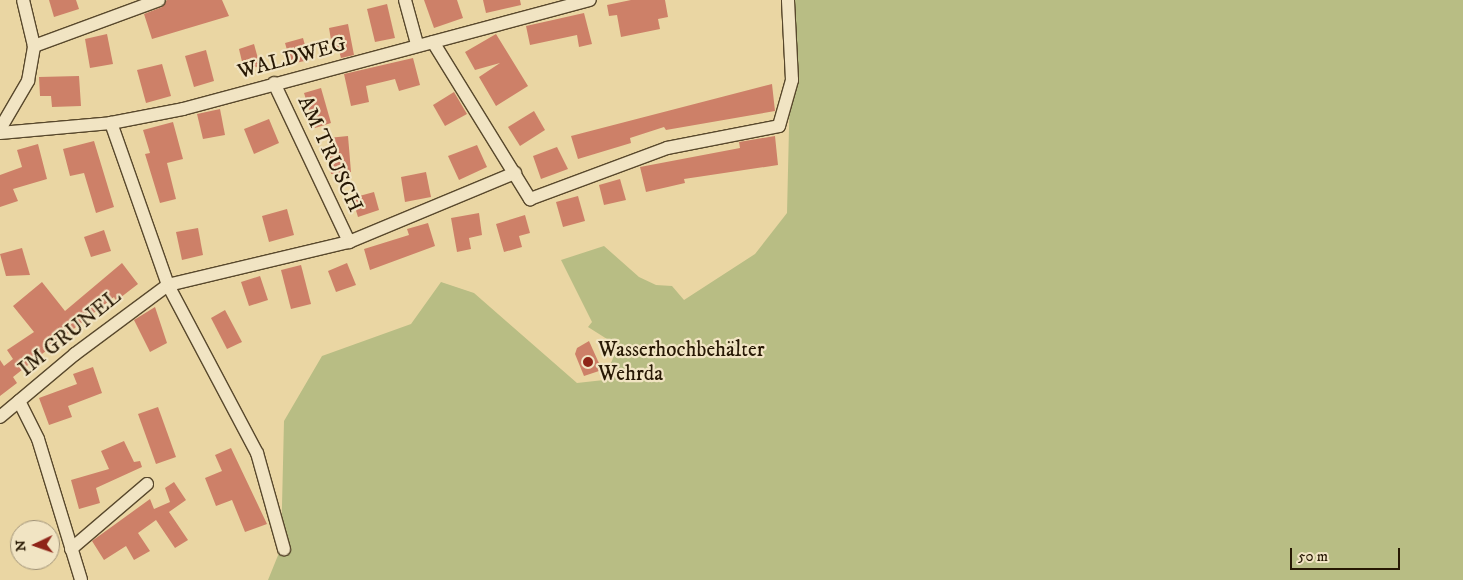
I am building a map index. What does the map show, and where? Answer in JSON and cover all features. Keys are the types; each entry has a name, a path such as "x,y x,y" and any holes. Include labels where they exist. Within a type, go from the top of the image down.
{"street":[{"path":"0,129 25,92 34,46 23,0"},
{"path":"34,46 159,0"},
{"path":"405,0 417,44"},
{"name":"WALDWEG","path":"0,133 111,123 274,83 590,0"},
{"path":"433,42 530,199 667,148 779,126 792,80 788,0"},
{"name":"AM TRUSCH","path":"274,83 349,242"},
{"path":"111,123 168,285 257,453 284,549"},
{"path":"168,285 349,242 515,173"},
{"name":"IM GRUNEL","path":"0,417 168,285"},
{"path":"19,401 38,439 81,580"},
{"path":"71,549 147,484"}],"green space":[{"path":"792,0 1463,0 1463,580 268,580 281,548 284,421 322,356 411,324 441,282 474,293 577,383 604,380 618,346 588,327 592,322 561,260 604,246 639,277 656,285 672,286 684,300 755,254 787,213"}],"building":[{"path":"49,0 76,0 79,9 54,17"},
{"path":"167,0 222,0 229,16 152,39 144,14 162,7"},
{"path":"424,0 457,0 463,18 434,28"},
{"path":"483,0 520,0 521,5 486,13"},
{"path":"631,0 665,0 668,17 658,19 660,29 621,37 617,15 609,16 607,5"},
{"path":"387,4 395,38 375,42 367,9"},
{"path":"584,13 592,44 579,47 577,35 530,45 526,26"},
{"path":"348,24 354,55 341,58 339,51 333,52 329,28"},
{"path":"107,34 113,64 90,68 85,39"},
{"path":"496,34 528,86 496,106 479,77 500,63 475,70 465,52"},
{"path":"303,38 309,60 291,64 285,43"},
{"path":"254,44 260,66 244,70 239,49"},
{"path":"206,50 214,81 194,87 185,56"},
{"path":"413,58 420,85 399,91 395,79 366,86 369,102 351,106 344,74"},
{"path":"162,64 171,96 146,103 137,70"},
{"path":"79,76 81,106 52,107 51,96 40,96 39,77"},
{"path":"772,84 775,111 666,130 664,127 630,138 631,143 578,159 571,136"},
{"path":"321,88 331,123 315,128 304,93"},
{"path":"454,92 467,114 445,126 433,105"},
{"path":"220,109 225,135 203,139 197,114"},
{"path":"534,111 545,130 520,146 508,127"},
{"path":"269,119 279,143 254,154 244,129"},
{"path":"173,122 183,159 167,163 176,199 160,203 145,154 150,153 143,130"},
{"path":"348,136 351,172 331,174 328,138"},
{"path":"775,136 778,165 684,179 685,183 646,192 640,167 740,148 739,142"},
{"path":"94,141 114,207 96,213 84,173 70,176 63,149"},
{"path":"38,144 47,179 13,189 18,201 0,207 0,175 22,167 17,150"},
{"path":"477,145 487,167 459,180 448,156"},
{"path":"557,147 568,169 541,179 533,156"},
{"path":"426,172 431,197 405,202 401,177"},
{"path":"620,179 626,200 604,205 599,185"},
{"path":"374,192 379,210 358,217 352,198"},
{"path":"578,196 585,221 563,227 556,202"},
{"path":"287,209 294,235 269,242 262,216"},
{"path":"479,213 482,235 469,238 471,249 457,252 451,218"},
{"path":"525,215 530,233 519,236 522,247 504,252 496,224"},
{"path":"428,223 435,246 370,270 364,249 409,235 407,229"},
{"path":"198,228 203,255 182,260 176,232"},
{"path":"104,230 111,251 91,257 84,237"},
{"path":"22,248 30,275 6,276 0,254"},
{"path":"122,263 138,284 116,301 114,297 13,377 17,383 0,396 0,360 4,366 13,359 7,350 34,332 13,306 42,282 65,311"},
{"path":"347,263 356,285 336,292 328,271"},
{"path":"301,265 311,304 291,309 281,270"},
{"path":"260,276 268,300 249,306 241,282"},
{"path":"155,307 167,343 150,352 134,320"},
{"path":"225,310 242,342 227,349 211,318"},
{"name":"Wasserhochbehälter Wehrda","path":"589,341 602,370 584,376 575,354 577,348"},
{"path":"93,367 102,393 68,406 72,417 49,425 39,398 77,384 73,374"},
{"path":"158,407 176,457 156,464 138,414"},
{"path":"124,441 134,462 140,461 142,467 96,488 100,503 79,509 71,480 109,469 101,451"},
{"path":"231,448 267,524 245,532 232,500 216,506 205,478 222,471 215,455"},
{"path":"174,482 186,500 169,512 188,540 175,548 156,520 138,533 150,551 134,560 126,546 104,560 92,541 150,499 154,509 170,502 165,488"}],"place":[{"name":"Wasserhochbehälter Wehrda","path":"588,362"}]}
